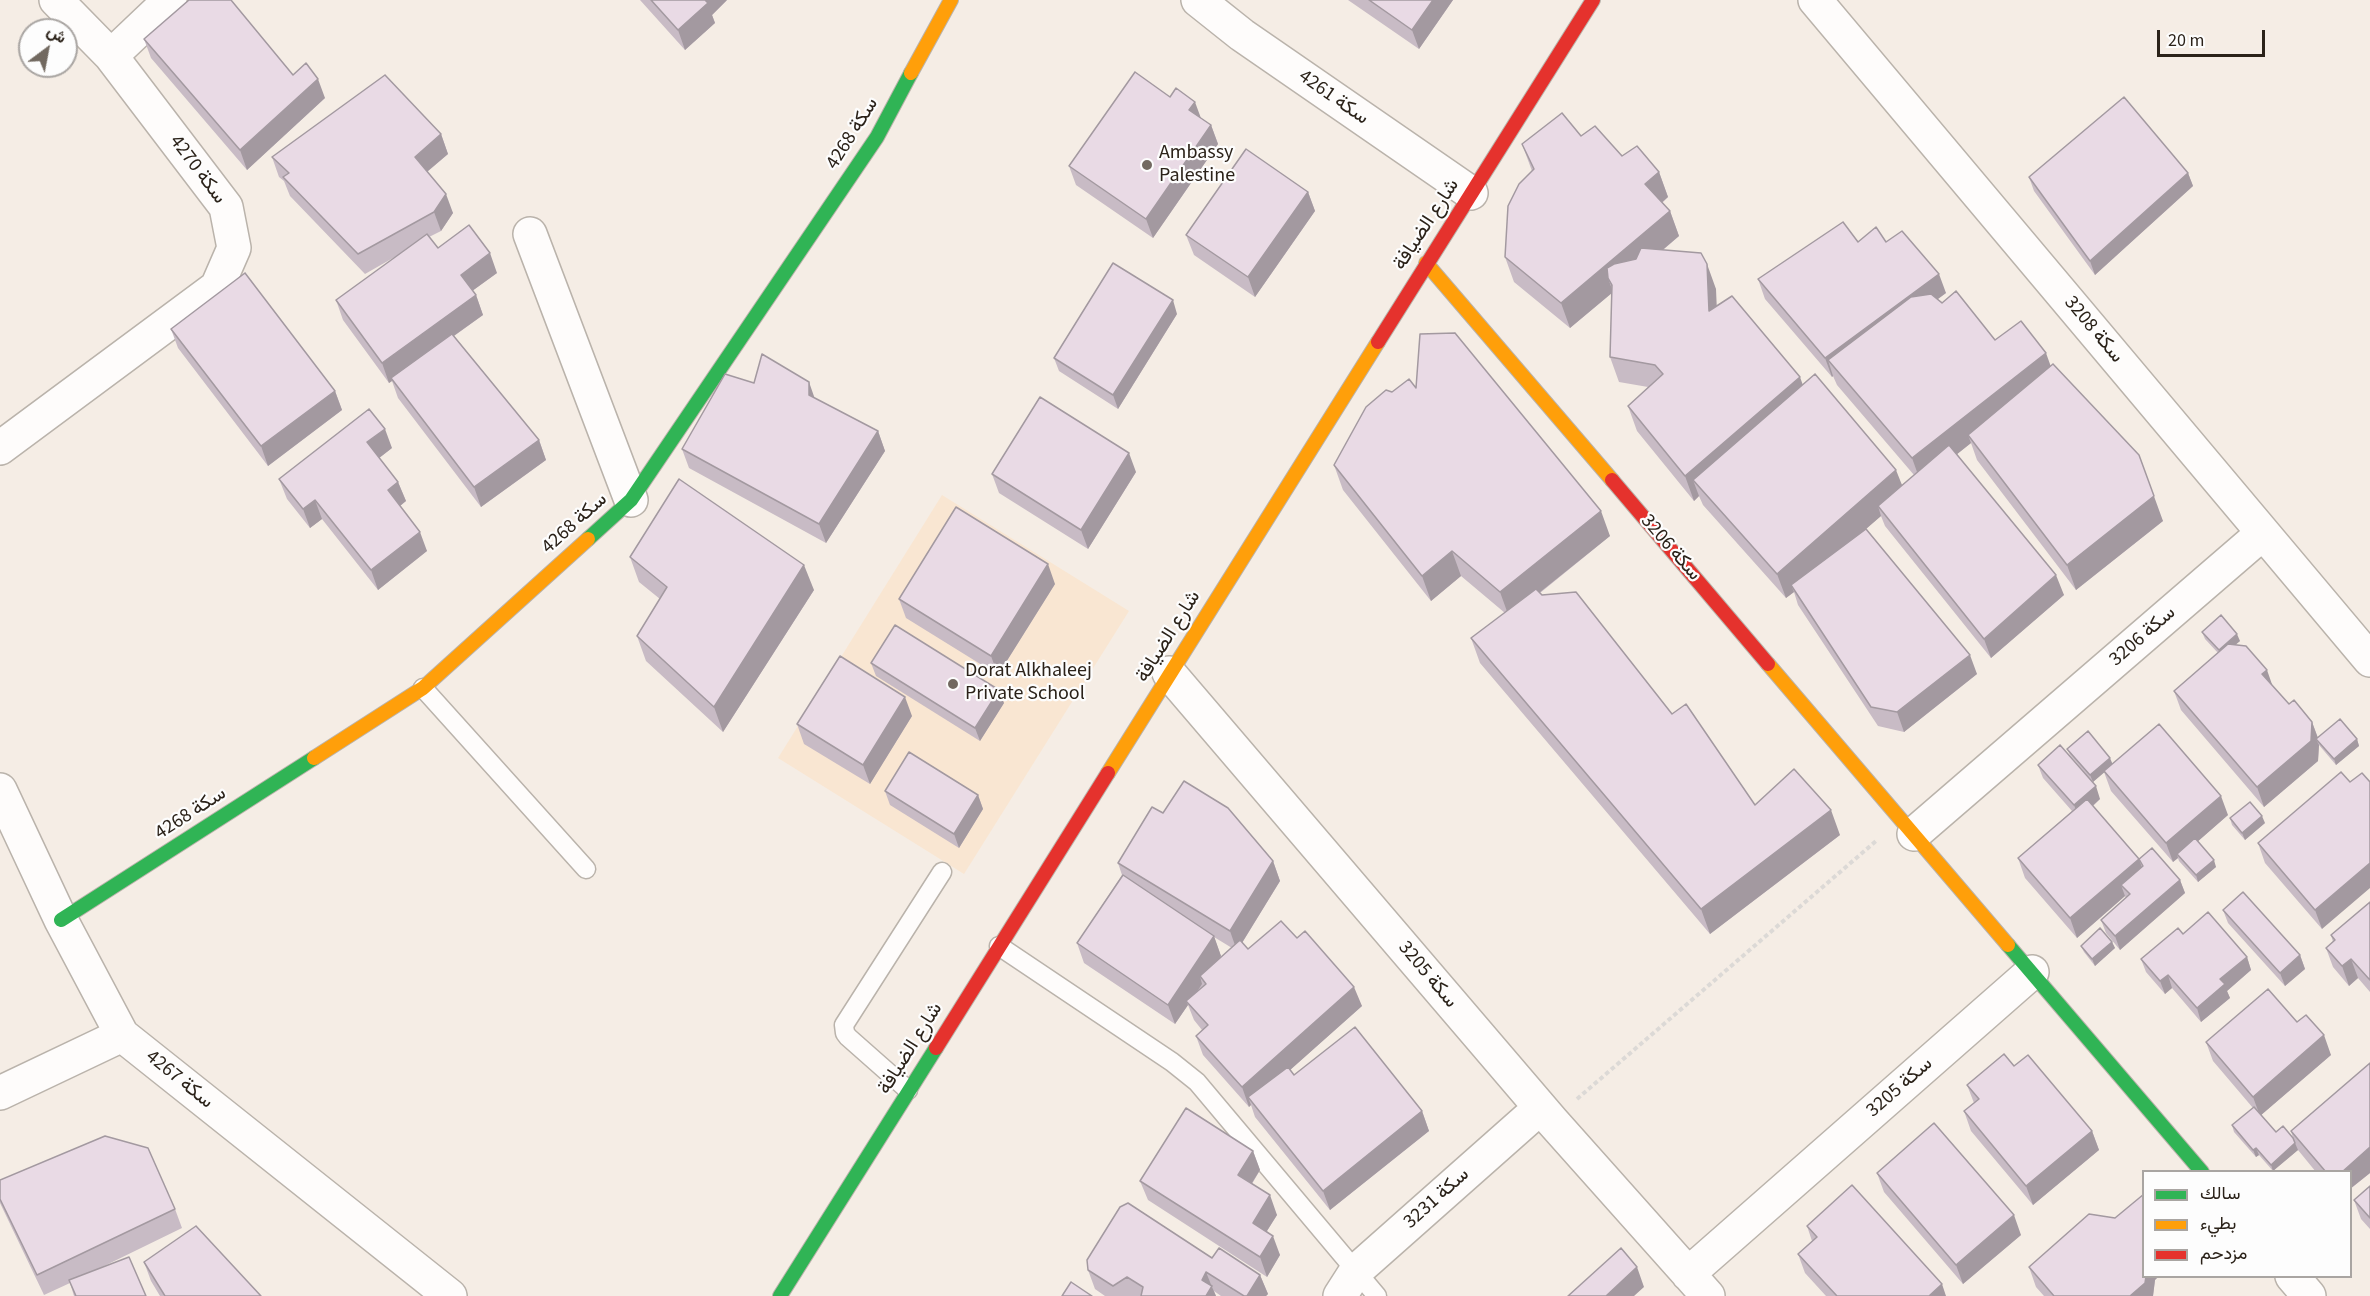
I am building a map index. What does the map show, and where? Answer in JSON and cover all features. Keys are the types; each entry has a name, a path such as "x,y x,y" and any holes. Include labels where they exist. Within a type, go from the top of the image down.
{"street":[{"name":"سكة 4270","path":"0,448 217,287 234,248 226,207 111,56 56,0"},
{"path":"111,56 170,0"},
{"name":"سكة 4268","path":"61,920 423,688 631,501 877,137 951,0"},
{"name":"سكة 4261","path":"1198,0 1242,34 1471,193"},
{"name":"شارع الضيافة","path":"780,1296 1593,0"},
{"name":"سكة 3208","path":"1815,0 2370,660"},
{"path":"530,234 631,501"},
{"name":"سكة 3206","path":"1426,263 2200,1170"},
{"name":"سكة 3206","path":"1907,827 2263,533"},
{"name":"سكة 3205","path":"1169,673 1546,1115 1698,1285 2032,972"},
{"name":"سكة 4267","path":"0,790 61,920 122,1035 450,1296"},
{"path":"0,1093 122,1035"},
{"name":"سكة 3231","path":"1348,1283 1546,1115"},
{"path":"2294,1278 2309,1296"}],"lane":[{"path":"423,688 586,869"},
{"path":"909,1090 848,1037 844,1025 942,872"},
{"path":"999,946 1173,1062 1197,1082 1348,1283 1377,1296"}],"path":[{"path":"1546,1115 1907,827"}],"shaded area":[{"name":"Dorat Alkhaleej Private School","path":"942,495 1129,611 964,874 778,758"}],"building":[{"path":"189,0 231,0 293,75 306,63 318,79 240,150 144,39"},
{"path":"651,0 705,0 708,3 678,30"},
{"path":"1369,0 1433,0 1412,30"},
{"name":"Ambassy Palestine","path":"1135,72 1170,97 1176,88 1195,102 1189,110 1211,125 1146,219 1069,166"},
{"path":"385,75 441,134 415,157 446,194 434,212 358,254 283,177 289,173 272,157"},
{"path":"2124,97 2188,173 2090,261 2029,177"},
{"path":"1562,113 1581,136 1595,126 1622,156 1637,146 1659,172 1645,184 1670,211 1561,303 1505,257 1508,206 1519,184 1534,169 1522,144"},
{"path":"1246,149 1308,192 1248,277 1186,235"},
{"path":"1843,222 1858,242 1876,227 1886,242 1902,231 1939,274 1825,358 1758,279"},
{"path":"469,225 490,253 461,275 476,295 382,363 336,300 427,234 438,248"},
{"path":"1641,248 1701,253 1707,264 1709,311 1732,296 1800,377 1685,476 1628,406 1663,374 1655,365 1610,357 1612,285 1608,278 1607,268 1636,259"},
{"path":"1113,263 1173,300 1113,395 1054,358"},
{"path":"245,273 335,391 261,446 171,329"},
{"path":"1956,291 1995,340 2021,321 2046,353 1912,458 1828,360 1911,297 1931,294 1942,303"},
{"path":"1455,333 1601,511 1500,592 1452,551 1422,576 1334,465 1366,407 1386,390 1392,392 1409,379 1416,388 1420,334"},
{"path":"452,334 539,440 474,487 391,378"},
{"path":"762,354 809,382 809,395 878,431 819,524 682,449 725,374 754,383"},
{"path":"2053,364 2139,455 2154,496 2067,565 1968,435"},
{"path":"1815,374 1896,470 1777,574 1693,480"},
{"path":"1040,397 1129,453 1081,530 992,474"},
{"path":"369,409 385,429 367,442 398,482 388,490 420,532 371,570 315,500 303,509 279,479"},
{"path":"1949,445 2056,575 1984,639 1878,506"},
{"path":"679,479 804,565 714,707 637,636 667,587 630,557"},
{"path":"956,507 1048,564 991,656 899,599"},
{"path":"1866,529 1970,655 1897,712 1871,707 1791,585"},
{"path":"1536,589 1542,595 1576,592 1672,714 1686,704 1755,805 1794,769 1831,810 1701,909 1471,638"},
{"path":"2221,615 2237,634 2219,650 2202,632"},
{"path":"895,625 999,690 975,728 871,663"},
{"path":"2228,644 2246,646 2267,670 2262,674 2289,704 2294,700 2312,722 2311,741 2257,787 2174,691"},
{"path":"840,656 905,697 863,765 797,724"},
{"path":"2340,719 2357,739 2334,759 2316,739"},
{"path":"2159,724 2221,796 2166,843 2104,771"},
{"path":"2088,731 2110,758 2090,775 2067,749"},
{"path":"2060,745 2096,786 2074,805 2038,765"},
{"path":"909,752 978,795 954,834 885,791"},
{"path":"2341,772 2350,782 2362,773 2370,782 2370,863 2315,910 2258,843"},
{"path":"1184,781 1228,808 1273,861 1230,931 1118,863 1152,807 1163,813"},
{"path":"2087,799 2139,859 2070,918 2018,858"},
{"path":"2250,802 2262,816 2242,833 2230,818"},
{"path":"2195,838 2214,860 2196,875 2177,854"},
{"path":"2152,848 2180,880 2115,936 2101,920 2130,894 2121,885 2143,866 2139,859"},
{"path":"1123,875 1214,936 1168,1005 1077,943"},
{"path":"2243,892 2300,955 2280,973 2223,910"},
{"path":"2370,902 2370,980 2351,959 2342,966 2326,948 2335,940 2331,935"},
{"path":"2208,912 2247,957 2220,979 2225,984 2197,1008 2168,975 2160,981 2141,959 2178,928 2183,934"},
{"path":"1281,921 1297,938 1305,931 1354,987 1242,1087 1196,1036 1208,1025 1186,1001 1206,984 1200,976 1240,940 1248,949"},
{"path":"2100,928 2112,942 2092,959 2081,946"},
{"path":"2268,989 2297,1022 2306,1015 2324,1035 2253,1097 2206,1042"},
{"path":"1355,1027 1422,1111 1323,1191 1248,1097 1288,1067 1294,1075"},
{"path":"2004,1054 2014,1066 2028,1055 2092,1131 2026,1186 1964,1111 1979,1099 1967,1085"},
{"path":"2370,1063 2370,1147 2344,1170 2324,1170 2291,1131"},
{"path":"2254,1107 2276,1132 2283,1126 2295,1143 2271,1165 2256,1148 2253,1150 2232,1125"},
{"path":"1186,1108 1253,1151 1238,1175 1270,1195 1253,1223 1273,1236 1260,1257 1140,1181"},
{"path":"1934,1123 2014,1215 1956,1265 1877,1173"},
{"path":"105,1136 148,1148 175,1209 37,1275 0,1199 0,1180"},
{"path":"1852,1185 1942,1284 1929,1296 1837,1296 1798,1254 1817,1237 1807,1226"},
{"path":"2370,1186 2370,1218 2354,1200"},
{"path":"2142,1196 2142,1278 2146,1278 2145,1283 2130,1296 2054,1296 2029,1267 2089,1214 2115,1218"},
{"path":"1128,1203 1212,1258 1219,1248 1260,1275 1247,1296 1206,1272 1202,1280 1212,1286 1206,1296 1141,1296 1143,1287 1127,1277 1113,1286 1088,1270 1087,1260 1120,1207"},
{"path":"196,1226 261,1296 165,1296 144,1262"},
{"path":"1621,1248 1637,1267 1606,1296 1568,1296"},
{"path":"129,1257 146,1296 76,1296 69,1280"},
{"path":"1071,1282 1092,1296 1062,1296"}],"traffic: fast":[{"path":"588,539 631,500 877,137 911,73"},
{"path":"61,920 314,758"},
{"path":"2008,945 2200,1170"},
{"path":"780,1296 936,1048"}],"traffic: slow":[{"path":"911,73 951,0"},
{"path":"1426,263 1612,480"},
{"path":"1108,773 1378,342"},
{"path":"314,758 423,688 588,539"},
{"path":"1768,664 2008,945"}],"traffic: jam":[{"path":"1378,342 1593,0"},
{"path":"1612,480 1768,664"},
{"path":"936,1048 1108,773"}],"place":[{"name":"Ambassy Palestine","path":"1147,165"},
{"name":"Dorat Alkhaleej Private School","path":"953,684"}]}
